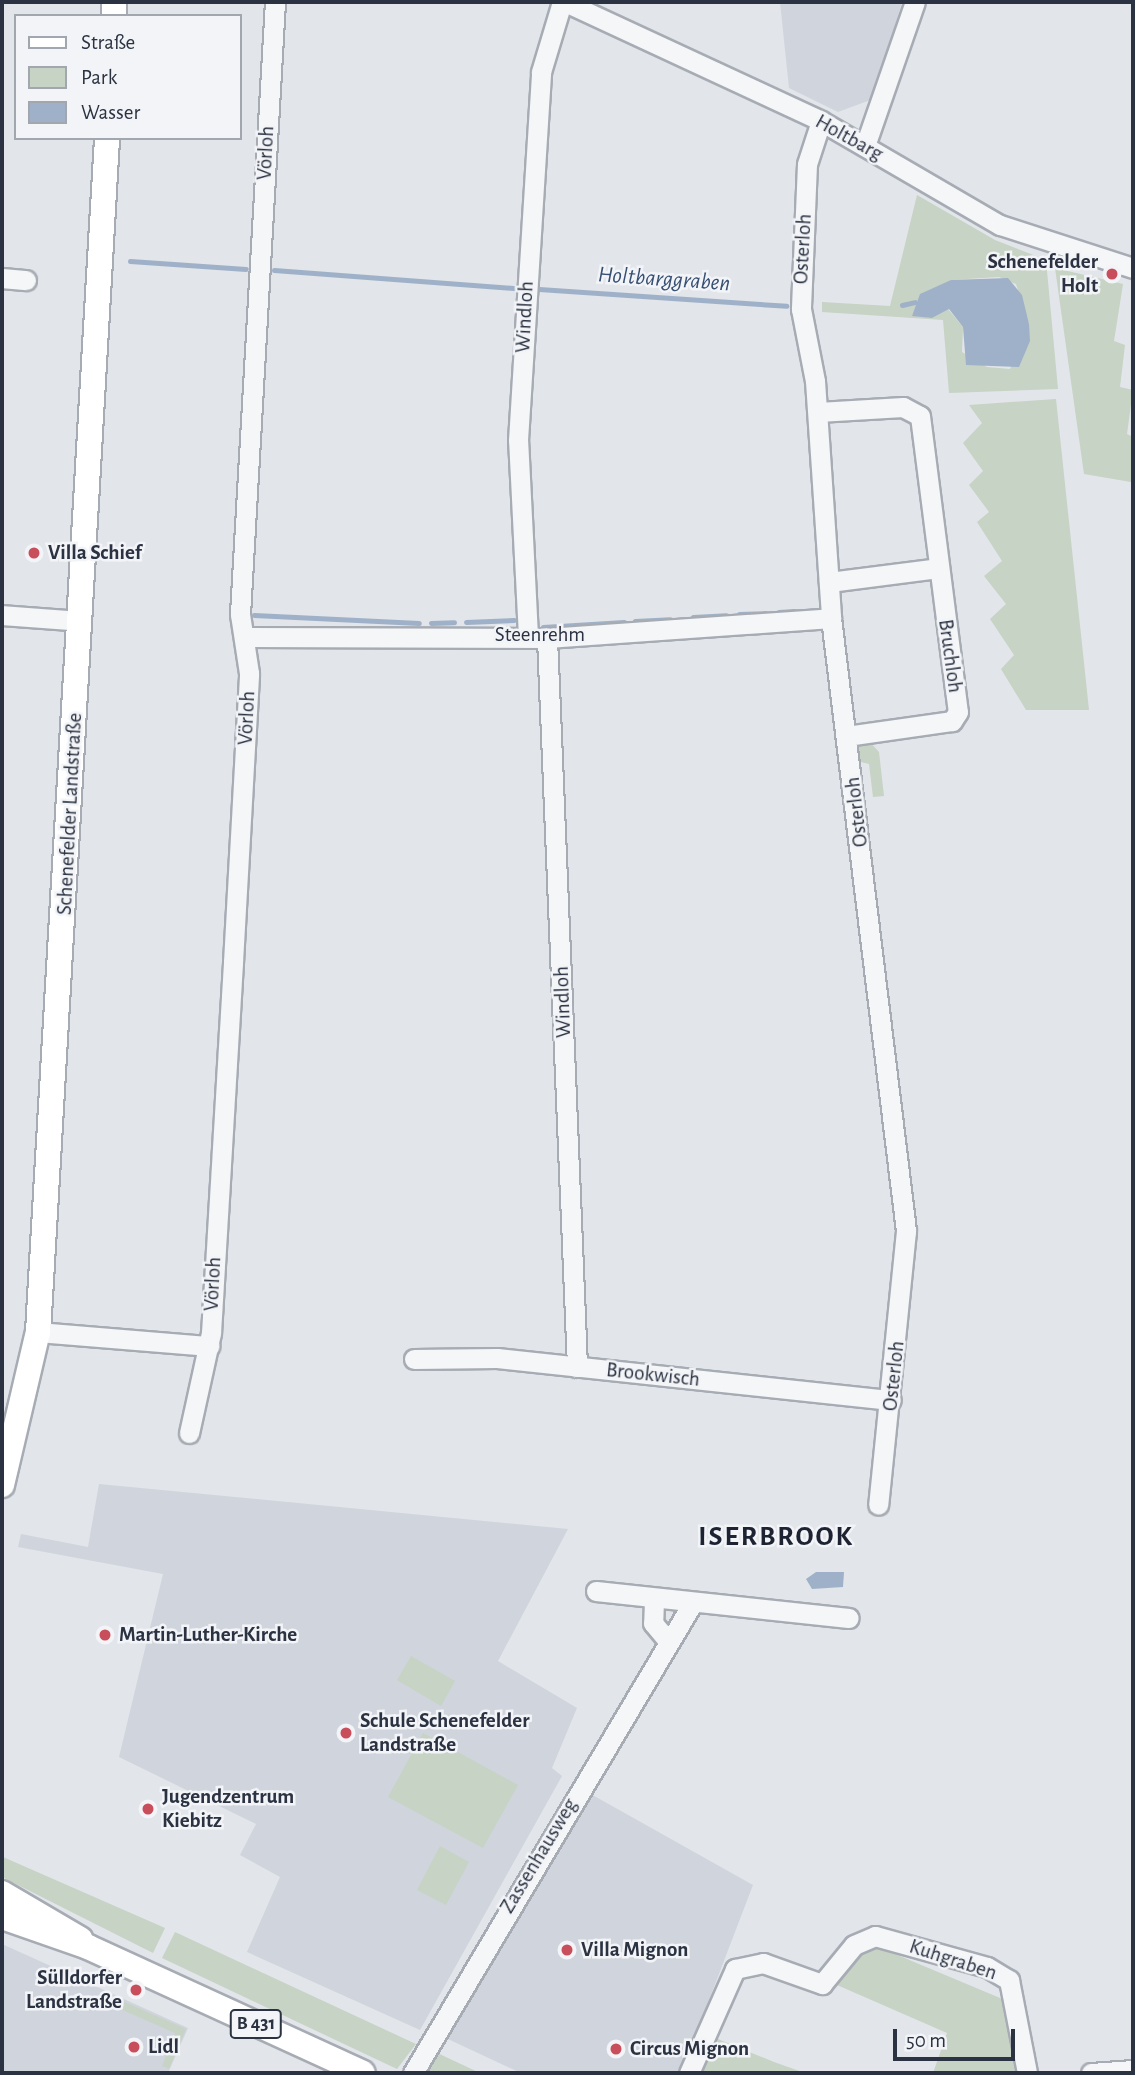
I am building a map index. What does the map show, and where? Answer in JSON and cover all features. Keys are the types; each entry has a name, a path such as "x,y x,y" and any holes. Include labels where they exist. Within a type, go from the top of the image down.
{"main road":[{"name":"Schenefelder Landstraße","path":"2,1485 38,1332 107,140"},
{"name":"B 431","path":"2,1893 69,1928 88,1947"},
{"name":"B 431","path":"2,1917 88,1947 363,2073"}],"street":[{"name":"Vörloh","path":"189,1433 209,1346 248,637 240,614 275,2"},
{"name":"Holtbarg","path":"563,2 821,121 1019,234 1133,268"},
{"name":"Windloh","path":"563,2 541,72 519,426 537,637 577,1367"},
{"path":"865,146 915,2"},
{"name":"Osterloh","path":"821,121 807,164 801,294 818,412 831,618 905,1205 906,1259 878,1505"},
{"path":"2,278 26,280"},
{"name":"Bruchloh","path":"818,412 917,411 958,712 952,721 847,736"},
{"path":"829,582 938,568"},
{"path":"2,615 80,621"},
{"name":"Steenrehm","path":"248,637 537,637 831,618"},
{"path":"38,1332 209,1346"},
{"name":"Brookwisch","path":"415,1359 577,1367 891,1400"},
{"path":"596,1591 654,1600 849,1618"},
{"path":"654,1600 653,1623 668,1641"},
{"name":"Zassenhausweg","path":"413,2073 692,1604"},
{"name":"Kuhgraben","path":"689,2073 735,1969 763,1963 821,1984 868,1936 987,1967 1014,1989 1027,2073"},
{"path":"1091,2073 1126,2071"}],"shaded area":[{"path":"780,2 902,2 873,99 838,112 789,88"},
{"name":"Schule Schenefelder Landstraße","path":"99,1484 568,1529 498,1661 577,1708 552,1768 562,1776 420,2030 247,1952 280,1877 240,1855 256,1824 119,1757 163,1574 18,1547 21,1534 88,1547"},
{"path":"580,1788 753,1885 681,2073 521,2073 435,2033"},
{"path":"2,1944 188,2028 168,2073 2,2073"}],"green space":[{"path":"917,195 995,240 1046,260 1058,389 949,393 943,320 822,312 822,302 890,306","holes":["999,277 1016,284 1029,324 1010,369 987,367 962,352 963,327 948,309 932,318 912,315 951,280"]},
{"path":"1055,268 1123,284 1114,341 1125,345 1120,387 1133,390 1127,434 1133,437 1131,482 1084,474"},
{"path":"1056,399 1089,710 1026,710 1001,669 1014,655 990,619 1006,604 984,576 1002,561 977,522 989,512 969,485 983,471 963,443 982,423 969,405"},
{"path":"866,738 879,752 884,796 873,797 869,764 857,761 857,748"},
{"path":"411,1656 455,1681 441,1706 397,1680"},
{"path":"423,1733 518,1785 483,1848 388,1797"},
{"path":"440,1846 469,1862 446,1905 417,1890"},
{"path":"3,1857 165,1928 153,1953 2,1877"},
{"path":"175,1932 416,2044 397,2069 162,1958"},
{"path":"876,1946 1012,2003 1020,2073 933,2073 947,2033 837,1985 858,1955"},
{"path":"111,1996 186,2029 169,2069 162,2066 175,2033 109,2004"},
{"path":"713,2037 774,2062 805,2073 699,2073"},
{"path":"433,2051 480,2073 427,2073"}],"water":[{"path":"1008,278 1022,295 1029,324 1030,341 1019,367 966,365 963,327 949,309 932,318 912,316 920,294 951,280"},
{"path":"816,1572 844,1572 843,1587 812,1589 806,1579"}],"waterway":[{"name":"Holtbarggraben","path":"130,261 246,269"},
{"name":"Holtbarggraben","path":"274,270 516,288"},
{"name":"Holtbarggraben","path":"539,289 786,306"},
{"name":"Holtbarggraben","path":"902,305 915,302"},
{"path":"779,612 794,611"},
{"path":"739,614 765,613"},
{"path":"254,615 419,623"},
{"path":"693,617 726,615"},
{"path":"635,621 670,619"},
{"path":"466,622 514,620"},
{"path":"431,623 454,622"},
{"path":"543,627 624,622"}],"place":[{"name":"Schenefelder Holt","path":"1112,274"},
{"name":"Villa Schief","path":"34,553"},
{"name":"Martin-Luther-Kirche","path":"105,1635"},
{"name":"Schule Schenefelder Landstraße","path":"346,1733"},
{"name":"Jugendzentrum Kiebitz","path":"148,1809"},
{"name":"Villa Mignon","path":"567,1950"},
{"name":"Sülldorfer Landstraße","path":"136,1990"},
{"name":"Lidl","path":"134,2047"},
{"name":"Circus Mignon","path":"616,2049"}],"district":[{"name":"ISERBROOK","path":"776,1537"}]}
